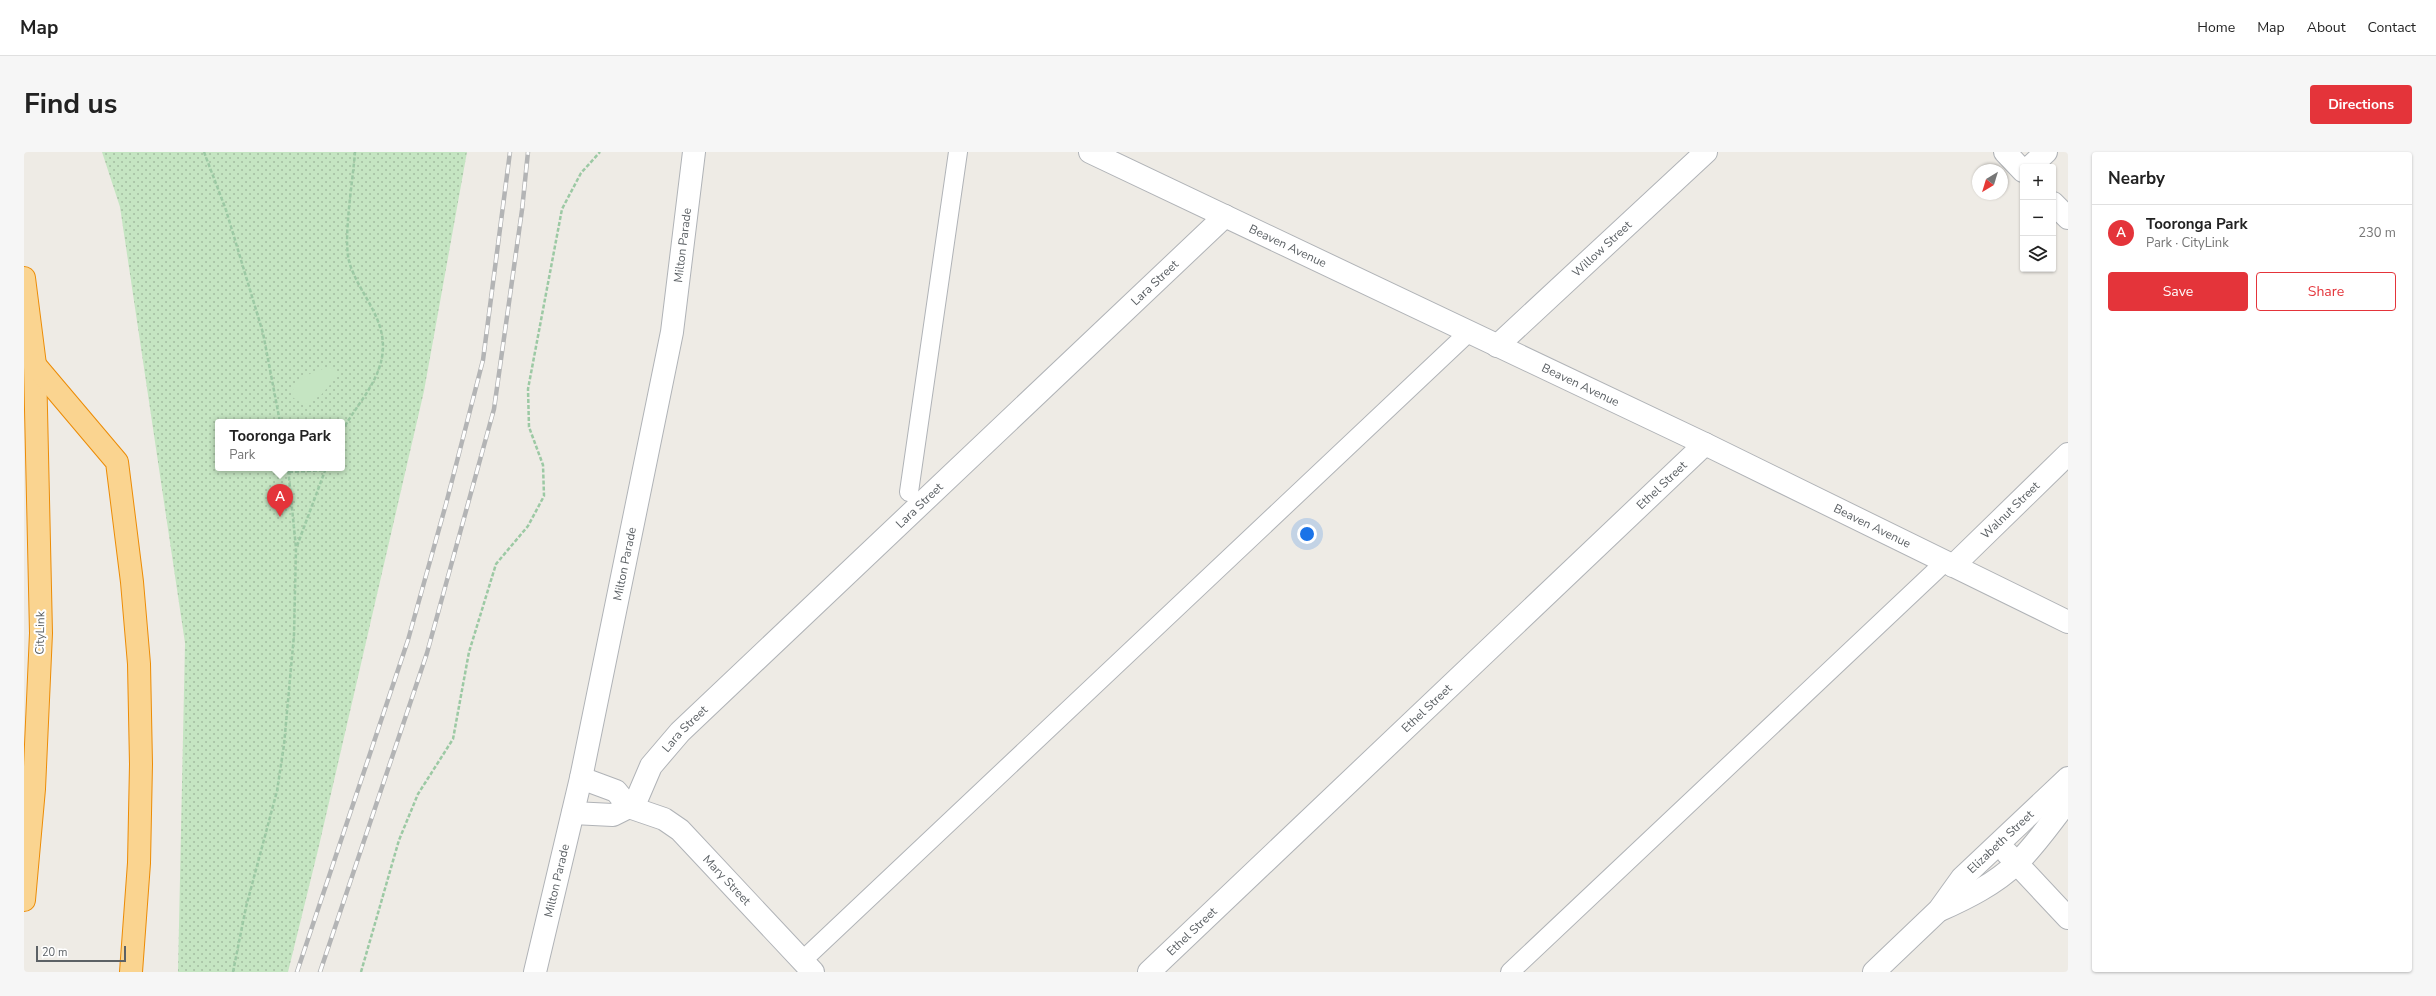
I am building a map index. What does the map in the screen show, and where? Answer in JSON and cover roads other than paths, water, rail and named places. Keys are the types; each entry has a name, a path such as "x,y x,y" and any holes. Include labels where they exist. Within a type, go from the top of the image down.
{"highway":[{"name":"CityLink","path":"24,278 35,366 41,633 34,789 24,900"},
{"path":"35,366 117,462 132,582 139,664 141,764 139,863 131,972"}],"street":[{"name":"Milton Parade","path":"535,972 581,778 672,332 694,152"},
{"name":"Beaven Avenue","path":"1090,152 1705,444 2068,622"},
{"name":"Willow Street","path":"1497,346 1706,152"},
{"path":"2005,152 2020,168"},
{"path":"2033,164 2046,152"},
{"path":"2056,206 2068,218"},
{"name":"Lara Street","path":"631,807 651,766 663,750 680,732 1226,216"},
{"name":"Ethel Street","path":"1149,972 1705,444"},
{"name":"Walnut Street","path":"1949,564 2068,454"},
{"path":"573,813 613,815 631,807 616,791 581,778"},
{"name":"Elizabeth Street","path":"1874,972 1939,910 1962,878 2068,778"},
{"name":"Elizabeth Street","path":"1939,910 1968,897 1999,878 2017,863 2068,801"},
{"name":"Mary Street","path":"631,807 664,819 680,830 808,966"},
{"path":"1998,844 2068,918"}],"lane":[{"path":"908,492 958,152"},
{"path":"808,966 1469,332"},
{"path":"1510,972 1949,564"}],"railway":[{"path":"297,972 408,640 446,504 483,360 510,152"},
{"path":"320,972 427,653 494,409 522,210 528,152"}],"place":[{"name":"Tooronga Park","path":"280,517"}]}
